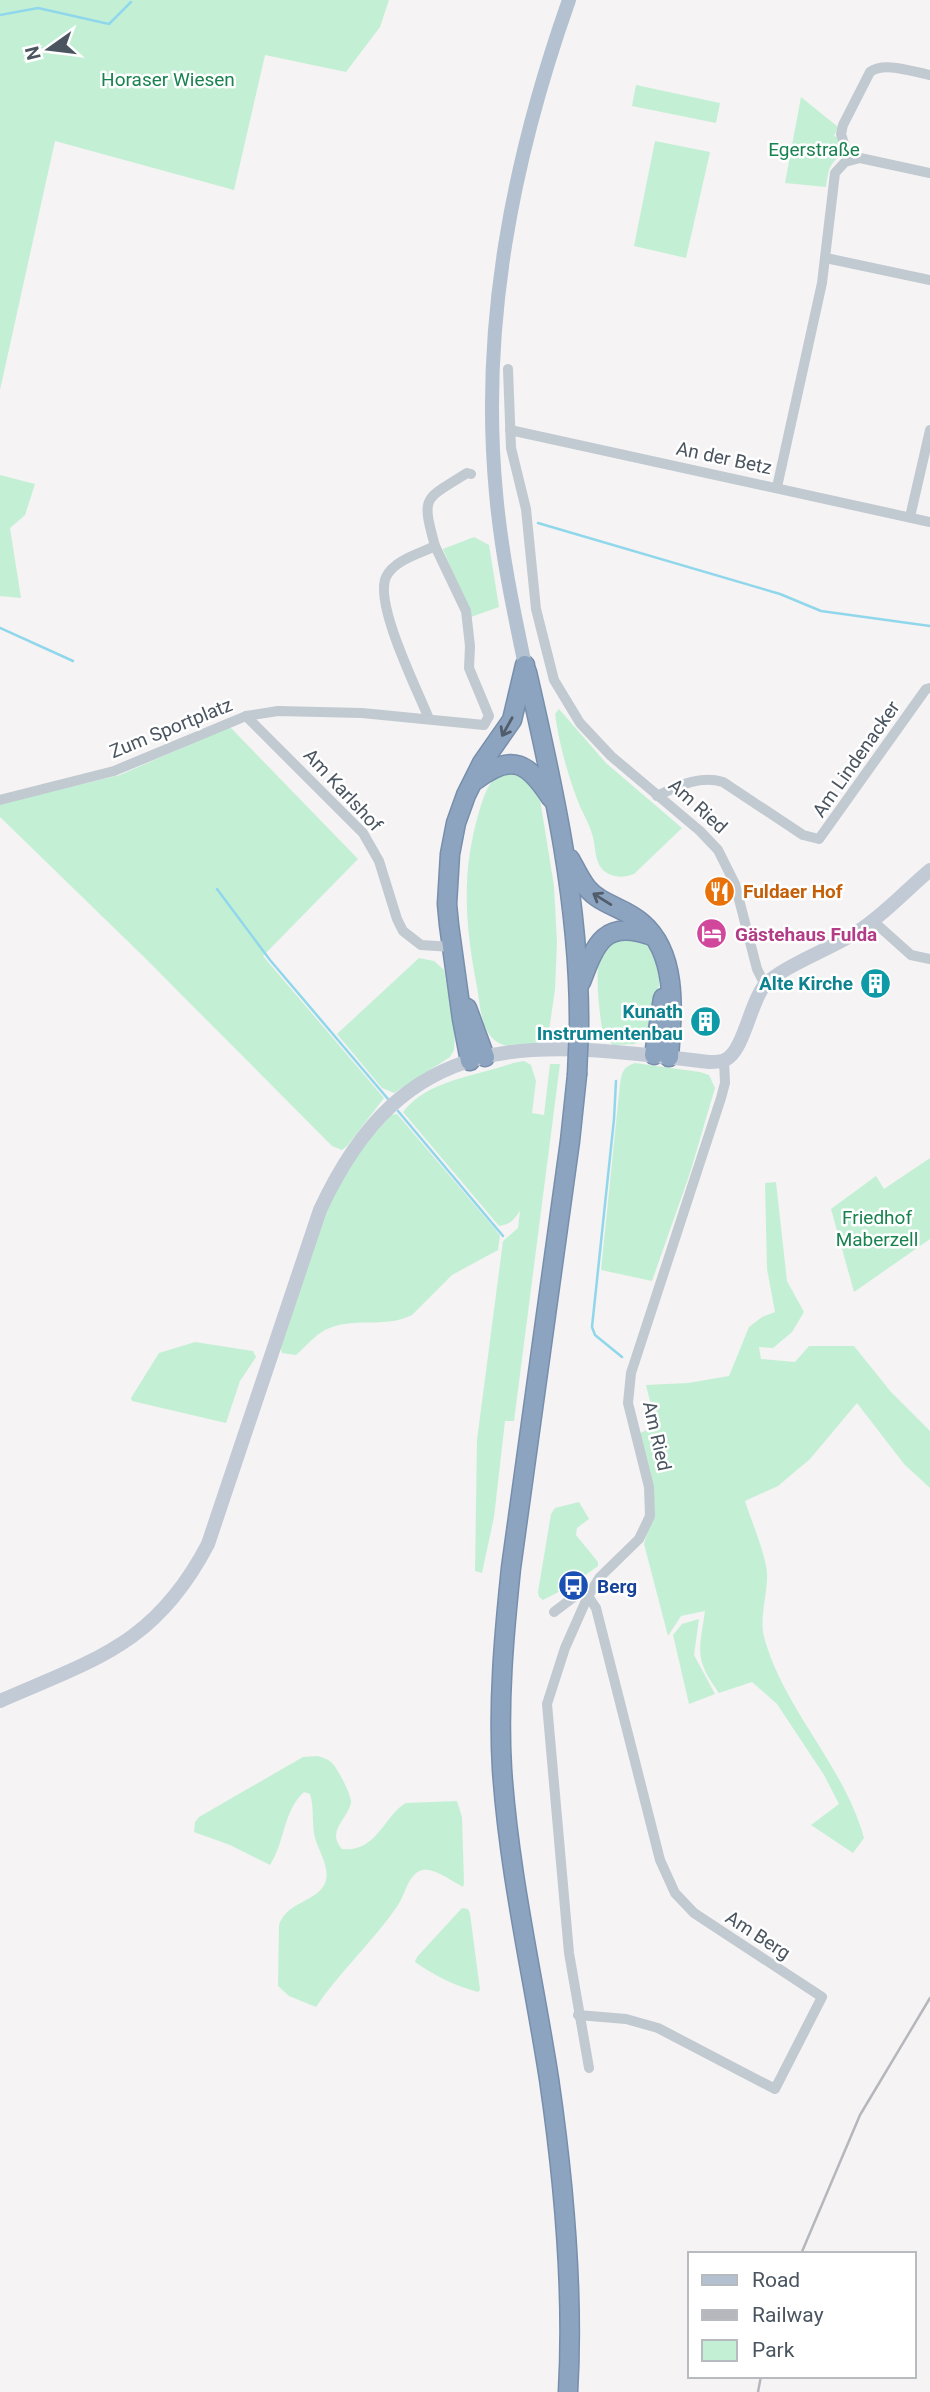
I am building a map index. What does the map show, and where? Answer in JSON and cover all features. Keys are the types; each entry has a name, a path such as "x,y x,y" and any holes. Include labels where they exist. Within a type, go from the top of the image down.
{"highway":[{"path":"478,1059 462,1019 452,947 447,904 450,854 461,808 473,782 482,763 512,720 525,665"},
{"path":"525,665 564,849 576,936 579,1028 570,1141 503,1638 502,1769 511,1857 548,2078 563,2190 569,2320 568,2392"},
{"path":"473,782 495,767 519,765 534,774 557,807"},
{"path":"564,849 587,888 643,923 662,954 673,996 662,1056"},
{"path":"579,987 596,945 608,934 630,930 652,936"}],"main road":[{"path":"525,665 505,564 496,491 492,409 494,333 505,241 518,170 542,80 569,0"}],"street":[{"path":"849,160 841,134 843,125 870,72 882,66 930,75"},
{"path":"777,487 826,258 835,173 842,163 860,158 930,173"},
{"path":"826,258 930,280"},
{"name":"Am Ried","path":"508,369 514,462 526,509 536,609 554,680 580,723 611,756 700,831 718,850 735,884 757,969 765,985"},
{"name":"An der Betz","path":"510,430 930,522"},
{"path":"910,517 930,430"},
{"path":"429,719 388,617 383,598 386,578 397,564 435,546 426,513 428,502 433,494 467,473 471,474"},
{"name":"Zum Sportplatz","path":"0,800 114,771 246,716 290,711 362,713 484,725 489,716 470,668 466,611 435,546"},
{"name":"Am Lindenacker","path":"657,796 688,782 714,779 723,782 803,835 819,839 919,699 930,688"},
{"name":"Am Karlshof","path":"246,716 363,833 379,861 403,931 421,945 452,947"},
{"path":"0,1701 117,1648 153,1622 183,1588 208,1544 309,1240 332,1186 360,1140 391,1105 436,1074 478,1059 520,1051 594,1049 709,1062 724,1060 732,1054 756,998 765,985 782,972 829,949 873,921 930,870"},
{"path":"873,921 911,955 930,959"},
{"name":"Am Ried","path":"588,1596 600,1577 639,1539 650,1516 649,1487 628,1403 631,1373 721,1098 725,1083 724,1060"},
{"path":"554,1612 579,1593 588,1596 565,1648 547,1704 569,1953 589,2068"},
{"name":"Am Berg","path":"578,2015 626,2019 658,2028 775,2089 822,1997 694,1913 669,1884 660,1860 596,1608 588,1596"}],"green space":[{"name":"Horaser Wiesen","path":"0,0 389,0 380,27 346,72 265,55 234,190 55,141 0,390"},
{"path":"636,85 720,103 716,123 632,106"},
{"name":"Egerstraße","path":"801,97 838,127 834,136 837,137 840,152 830,169 826,187 785,183"},
{"path":"655,141 710,152 686,258 634,246"},
{"path":"0,475 35,484 25,515 10,528 21,598 0,596"},
{"path":"474,537 489,545 499,607 471,617 443,549"},
{"path":"559,709 606,763 682,828 634,874 622,877 610,875 598,862 591,830 564,760 555,714"},
{"path":"230,727 358,859 263,956 384,1098 342,1150 332,1146 0,817 0,804 120,775"},
{"path":"503,772 519,772 539,793 554,886 557,942 555,990 548,1037 544,1042 520,1046 497,1042 484,1025 468,920 467,878 473,834 487,789"},
{"path":"625,937 646,944 653,953 659,975 659,988 648,1035 635,1044 613,1045 603,1035 598,993 599,960 604,949 612,942"},
{"path":"419,958 434,961 444,970 455,1033 454,1050 450,1057 394,1093 382,1088 337,1034"},
{"path":"524,1061 531,1065 536,1081 532,1113 544,1115 550,1064 560,1064 514,1421 505,1421 494,1517 482,1573 475,1571 477,1440 503,1241 518,1228 520,1211 510,1222 499,1226 403,1112 413,1101 439,1086"},
{"path":"635,1063 700,1072 709,1075 715,1088 690,1173 652,1281 601,1270 620,1084 624,1070"},
{"path":"397,1114 495,1229 500,1236 498,1250 452,1275 412,1315 391,1321 336,1326 321,1332 296,1355 282,1353 280,1346 323,1216 350,1162 391,1115"},
{"name":"Friedhof Maberzell","path":"930,1158 930,1239 854,1292 831,1209 876,1176 884,1189"},
{"path":"776,1182 787,1281 804,1312 792,1332 773,1348 759,1347 761,1359 795,1362 809,1346 854,1346 891,1392 930,1431 930,1488 904,1464 857,1403 810,1459 778,1486 745,1501 766,1566 762,1622 764,1637 785,1689 855,1811 864,1838 853,1853 811,1825 839,1804 824,1775 777,1704 752,1682 719,1693 711,1681 700,1654 705,1611 681,1616 668,1636 644,1544 648,1529 640,1433 656,1426 646,1385 688,1383 729,1376 749,1327 762,1317 775,1312 767,1269 765,1183"},
{"path":"195,1342 253,1351 256,1357 240,1381 226,1423 132,1401 131,1398 159,1353"},
{"path":"579,1502 589,1519 577,1528 576,1535 598,1562 598,1566 570,1586 543,1600 538,1592 551,1514 555,1508"},
{"path":"699,1619 694,1655 715,1694 689,1704 673,1635 682,1624"},
{"path":"317,1756 329,1760 335,1766 351,1800 337,1831 336,1837 342,1849 354,1849 364,1845 406,1803 457,1801 462,1817 464,1883 463,1887 428,1870 414,1875 389,1918 316,2007 289,1996 278,1986 279,1925 285,1914 316,1894 326,1879 325,1863 314,1833 310,1794 304,1792 292,1808 270,1865 230,1845 194,1832 195,1822 199,1817 303,1757"},
{"path":"462,1908 468,1909 470,1914 480,1990 478,1992 445,1980 415,1962"}],"waterway":[{"path":"0,15 38,8 109,24 131,2"},
{"path":"538,523 780,594 821,611 930,626"},
{"path":"0,628 73,661"},
{"path":"217,889 270,960 388,1099"},
{"path":"616,1081 592,1327 595,1335 622,1357"},
{"path":"398,1111 503,1236"}],"railway":[{"path":"802,2252 860,2115 930,1998"},
{"path":"758,2392 761,2378"}],"place":[{"name":"Fuldaer Hof","path":"720,891"},
{"name":"Gästehaus Fulda","path":"712,934"},
{"name":"Alte Kirche","path":"876,983"},
{"name":"Kunath Instrumentenbau","path":"706,1022"},
{"name":"Berg","path":"574,1586"}]}
